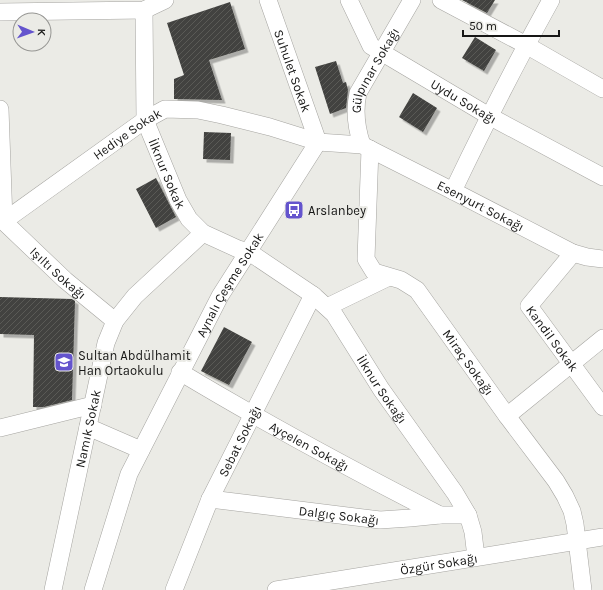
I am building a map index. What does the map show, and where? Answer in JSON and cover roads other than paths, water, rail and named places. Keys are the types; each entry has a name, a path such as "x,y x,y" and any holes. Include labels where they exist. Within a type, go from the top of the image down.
{"street":[{"path":"0,12 123,5 144,10 165,0"},
{"name":"Suhulet Sokak","path":"268,0 318,142"},
{"name":"Uydu Sokağı","path":"349,0 372,46 489,116 603,177"},
{"name":"Gülpınar Sokağı","path":"366,147 358,132 355,118 355,105 358,93 412,0"},
{"path":"441,0 526,45 603,89"},
{"path":"453,191 489,116 551,0"},
{"name":"İlknur Sokak","path":"144,10 145,120 178,200 189,219 204,233 226,244 248,252"},
{"path":"0,109 2,219"},
{"name":"Hediye Sokak","path":"2,219 145,120 165,109 198,110 270,127 318,142 366,147"},
{"name":"Aynalı Çeşme Sokak","path":"93,590 129,474 180,372 220,296 318,142"},
{"name":"Esenyurt Sokağı","path":"366,147 573,253 603,259"},
{"name":"Miraç Sokağı","path":"366,147 366,259 374,272 401,280 417,290 507,416 552,475 572,511 578,541 583,590"},
{"name":"Işıltı Sokağı","path":"2,219 65,280 115,321"},
{"name":"Namık Sokak","path":"52,590 106,343 115,321 135,296 204,233"},
{"name":"İlknur Sokağı","path":"248,252 313,295 334,314 381,389 455,493 468,515 473,532 476,557"},
{"name":"Kandil Sokak","path":"573,253 529,306 573,364 603,407"},
{"path":"327,307 389,277"},
{"name":"Sebat Sokağı","path":"174,590 210,499 313,295"},
{"path":"507,416 573,364 603,338"},
{"name":"Ayçelen Sokağı","path":"180,372 252,415 440,515"},
{"path":"0,428 93,405"},
{"path":"88,427 141,450"},
{"name":"Dalgıç Sokağı","path":"210,499 380,520 440,515 468,515"},
{"name":"Özgür Sokağı","path":"276,590 603,537"}],"place":[{"name":"Arslanbey","path":"294,210"},
{"name":"Sultan Abdülhamit Han Ortaokulu","path":"64,362"}]}
